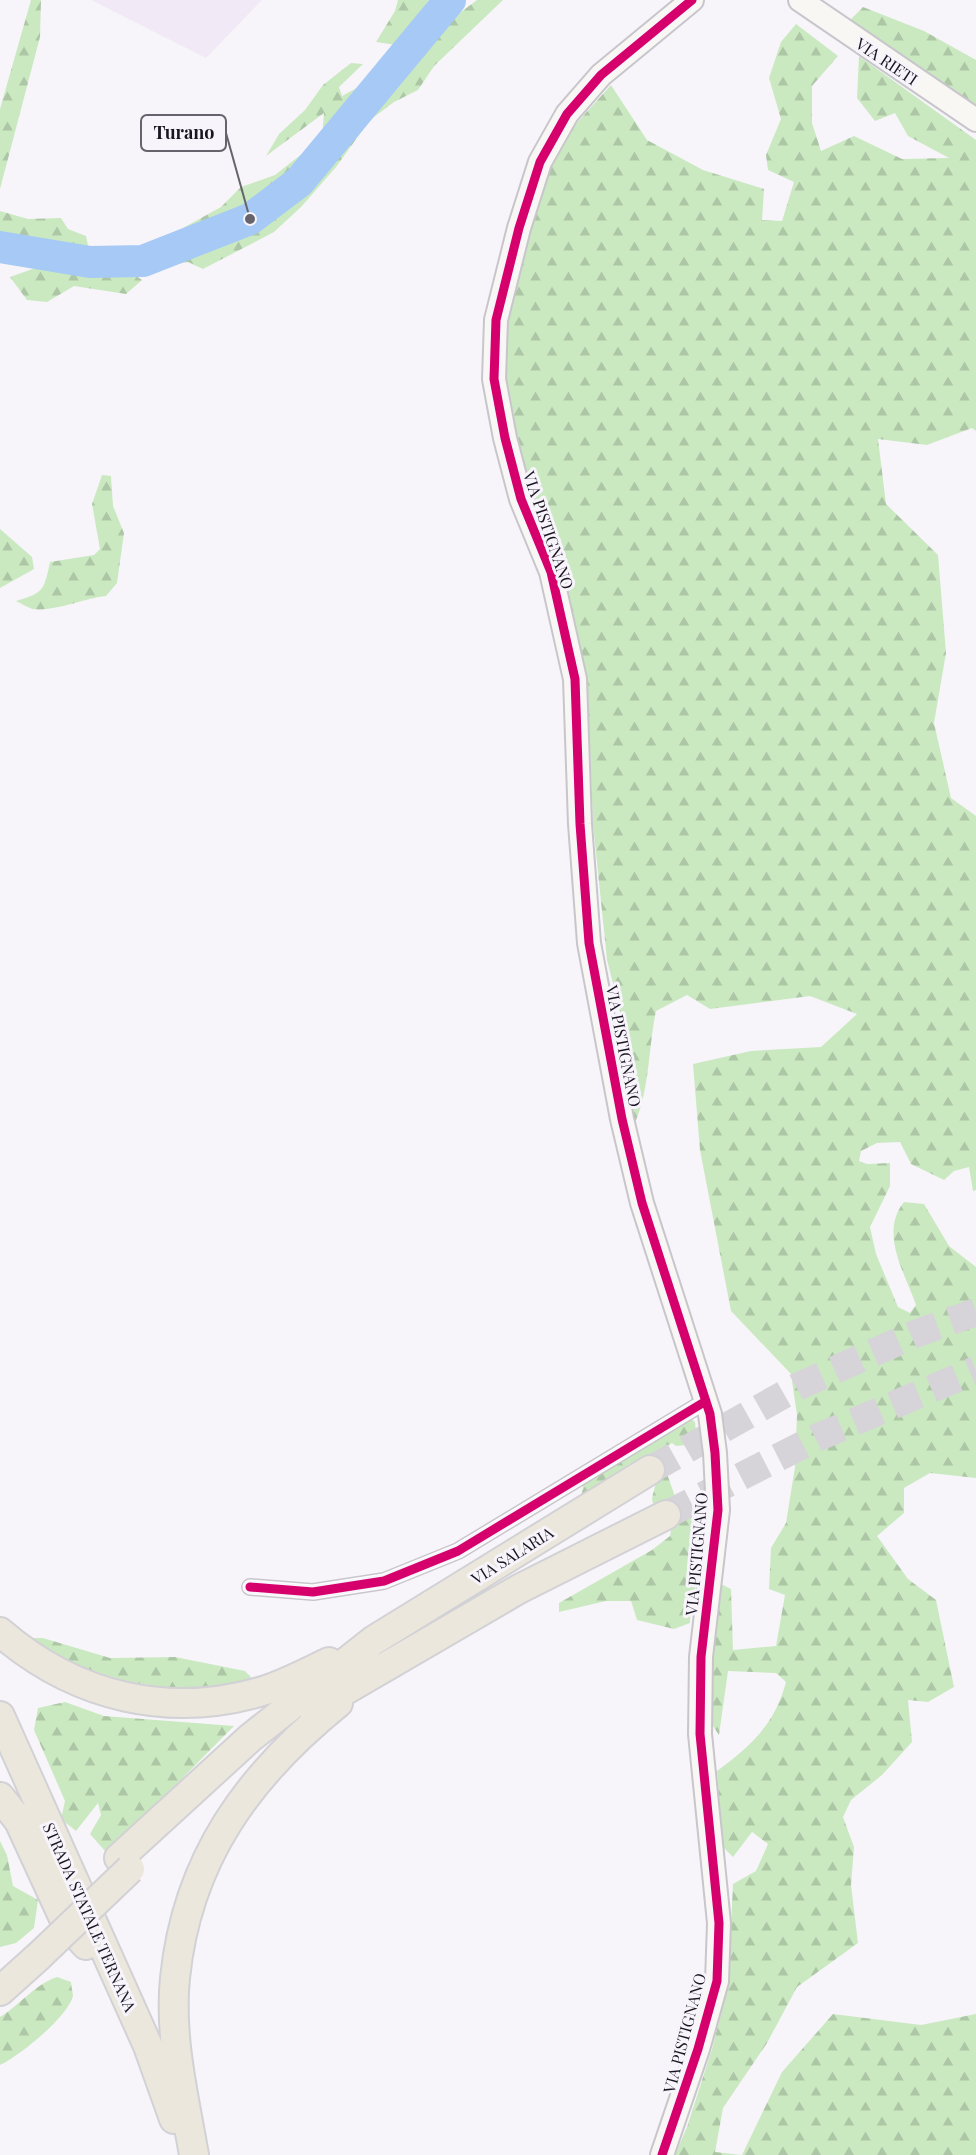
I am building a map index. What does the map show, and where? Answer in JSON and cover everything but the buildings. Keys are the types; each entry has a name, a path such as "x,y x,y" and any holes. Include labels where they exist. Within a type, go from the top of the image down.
{"highway":[{"name":"VIA SALARIA","path":"380,1653 650,1470"},
{"name":"VIA SALARIA","path":"380,1653 519,1589 666,1515"},
{"path":"0,1632 42,1665 90,1688 168,1703 225,1700 266,1690 380,1653"},
{"path":"0,1991 33,1950 125,1863 250,1738 380,1653"},
{"path":"194,2155 177,2052 175,1978 185,1923 199,1879 217,1838 262,1773 380,1653"},
{"name":"STRADA STATALE TERNANA","path":"0,1716 148,2046 188,2155"},
{"name":"STRADA STATALE TERNANA","path":"0,1751 136,2050 174,2119"},
{"path":"0,1797 19,1821 66,1923 87,1946"},
{"path":"0,1970 33,1950"}],"street":[{"name":"VIA PISTIGNANO","path":"663,2155 698,2049 717,1981 719,1923 700,1734 701,1657 718,1510 715,1453 706,1401 642,1203 622,1119 590,942 580,824 574,679 551,572 521,499 505,438 494,379 496,320 519,228 540,162 567,114 601,75 692,0"},
{"name":"VIA RIETI","path":"800,0 976,120"},
{"path":"250,1587 313,1592 384,1581 448,1555 706,1401"}],"shaded area":[{"path":"91,0 262,0 206,58"}],"green space":[{"path":"31,0 41,0 40,37 0,189 0,109"},
{"path":"398,0 429,0 396,45 376,42 395,11"},
{"path":"477,0 503,0 434,66 418,90 394,102 370,120 336,167 301,207 274,232 203,269 188,262 153,268 144,265 145,249 221,207 241,187 275,175 322,138 324,113 266,156 279,134 305,110 323,85 351,63 363,64 339,87 342,96 375,78 392,56 424,40"},
{"path":"863,7 924,31 976,60 976,110 869,42 851,19"},
{"path":"796,24 838,56 812,86 812,123 821,151 854,136 902,159 949,158 908,136 895,113 875,121 857,98 859,56 976,140 976,431 972,428 927,445 878,439 886,504 938,555 946,653 934,723 951,798 976,816 976,1190 973,1191 969,1167 954,1171 944,1180 911,1164 900,1142 877,1143 861,1151 859,1161 867,1164 890,1163 890,1186 870,1227 876,1254 898,1307 910,1313 916,1305 896,1253 894,1240 897,1214 904,1202 924,1204 949,1246 976,1267 976,1478 930,1473 904,1488 904,1513 877,1536 908,1579 936,1600 954,1687 928,1702 908,1700 912,1742 882,1775 851,1800 843,1817 854,1847 851,1885 858,1943 797,1987 767,2043 723,2108 715,2152 742,2155 675,2155 687,2127 712,2049 728,1986 733,1884 756,1871 768,1844 752,1832 733,1857 723,1847 717,1771 760,1733 775,1710 786,1682 776,1673 728,1671 719,1735 707,1717 710,1640 721,1584 731,1589 733,1650 776,1646 785,1595 769,1589 771,1548 786,1523 795,1467 797,1415 791,1374 731,1311 700,1150 693,1064 751,1051 821,1047 857,1014 810,996 710,1009 687,995 656,1011 646,1084 634,1125 624,1068 628,1043 607,960 593,824 587,676 562,568 532,492 514,429 504,377 504,320 549,168 574,126 611,85 647,140 703,170 764,189 762,220 782,221 794,182 768,170 766,155 781,119 769,78 781,42"},
{"path":"0,211 28,219 61,218 68,229 86,236 89,250 67,259 31,244 0,263"},
{"path":"116,262 142,280 126,294 74,286 47,302 27,300 10,277 41,266 61,272 97,272"},
{"path":"102,475 111,476 113,506 124,533 117,583 106,596 50,609 33,609 16,601 37,593 41,589 50,562 94,555 100,549 92,504"},
{"path":"0,529 32,557 34,569 0,588"},
{"path":"691,1419 695,1422 697,1444 676,1446 672,1443 659,1451 678,1505 685,1516 695,1517 699,1529 701,1556 699,1579 691,1598 690,1623 674,1629 637,1620 631,1601 606,1601 559,1612 559,1603 652,1550 670,1536 672,1524 657,1509 652,1500 658,1471 645,1462 629,1464 581,1500 584,1478 668,1427"},
{"path":"32,1638 43,1638 110,1658 175,1657 245,1671 251,1677 239,1684 216,1687 169,1688 145,1684 96,1672 51,1651"},
{"path":"65,1702 104,1716 234,1726 127,1834 105,1851 90,1834 101,1815 98,1803 76,1831 61,1819 65,1801 34,1730 38,1708"},
{"path":"0,1841 7,1855 13,1886 38,1900 34,1928 16,1943 0,1947"},
{"path":"57,1977 71,1982 73,1996 69,2005 41,2035 0,2065 0,2017 41,1985"},
{"path":"833,2014 921,2025 976,2014 976,2155 742,2155 782,2072"}],"waterway":[{"path":"0,247 90,262 143,261 250,219 299,182 450,0"}],"tunnel":[{"path":"650,1470 799,1386 915,1334 976,1312"},
{"path":"666,1515 816,1438 976,1370"}],"cycle path":[{"path":"662,2155 698,2049 717,1981 719,1923 700,1734 701,1657 718,1510 715,1453 710,1414 642,1203 622,1119 589,943 580,824 575,679 551,572 521,499 505,438 494,379 496,320 519,228 540,162 567,114 601,75 692,0"},
{"path":"250,1587 313,1592 384,1581 458,1551 706,1401"}],"place":[{"name":"Turano","path":"250,219"}]}
